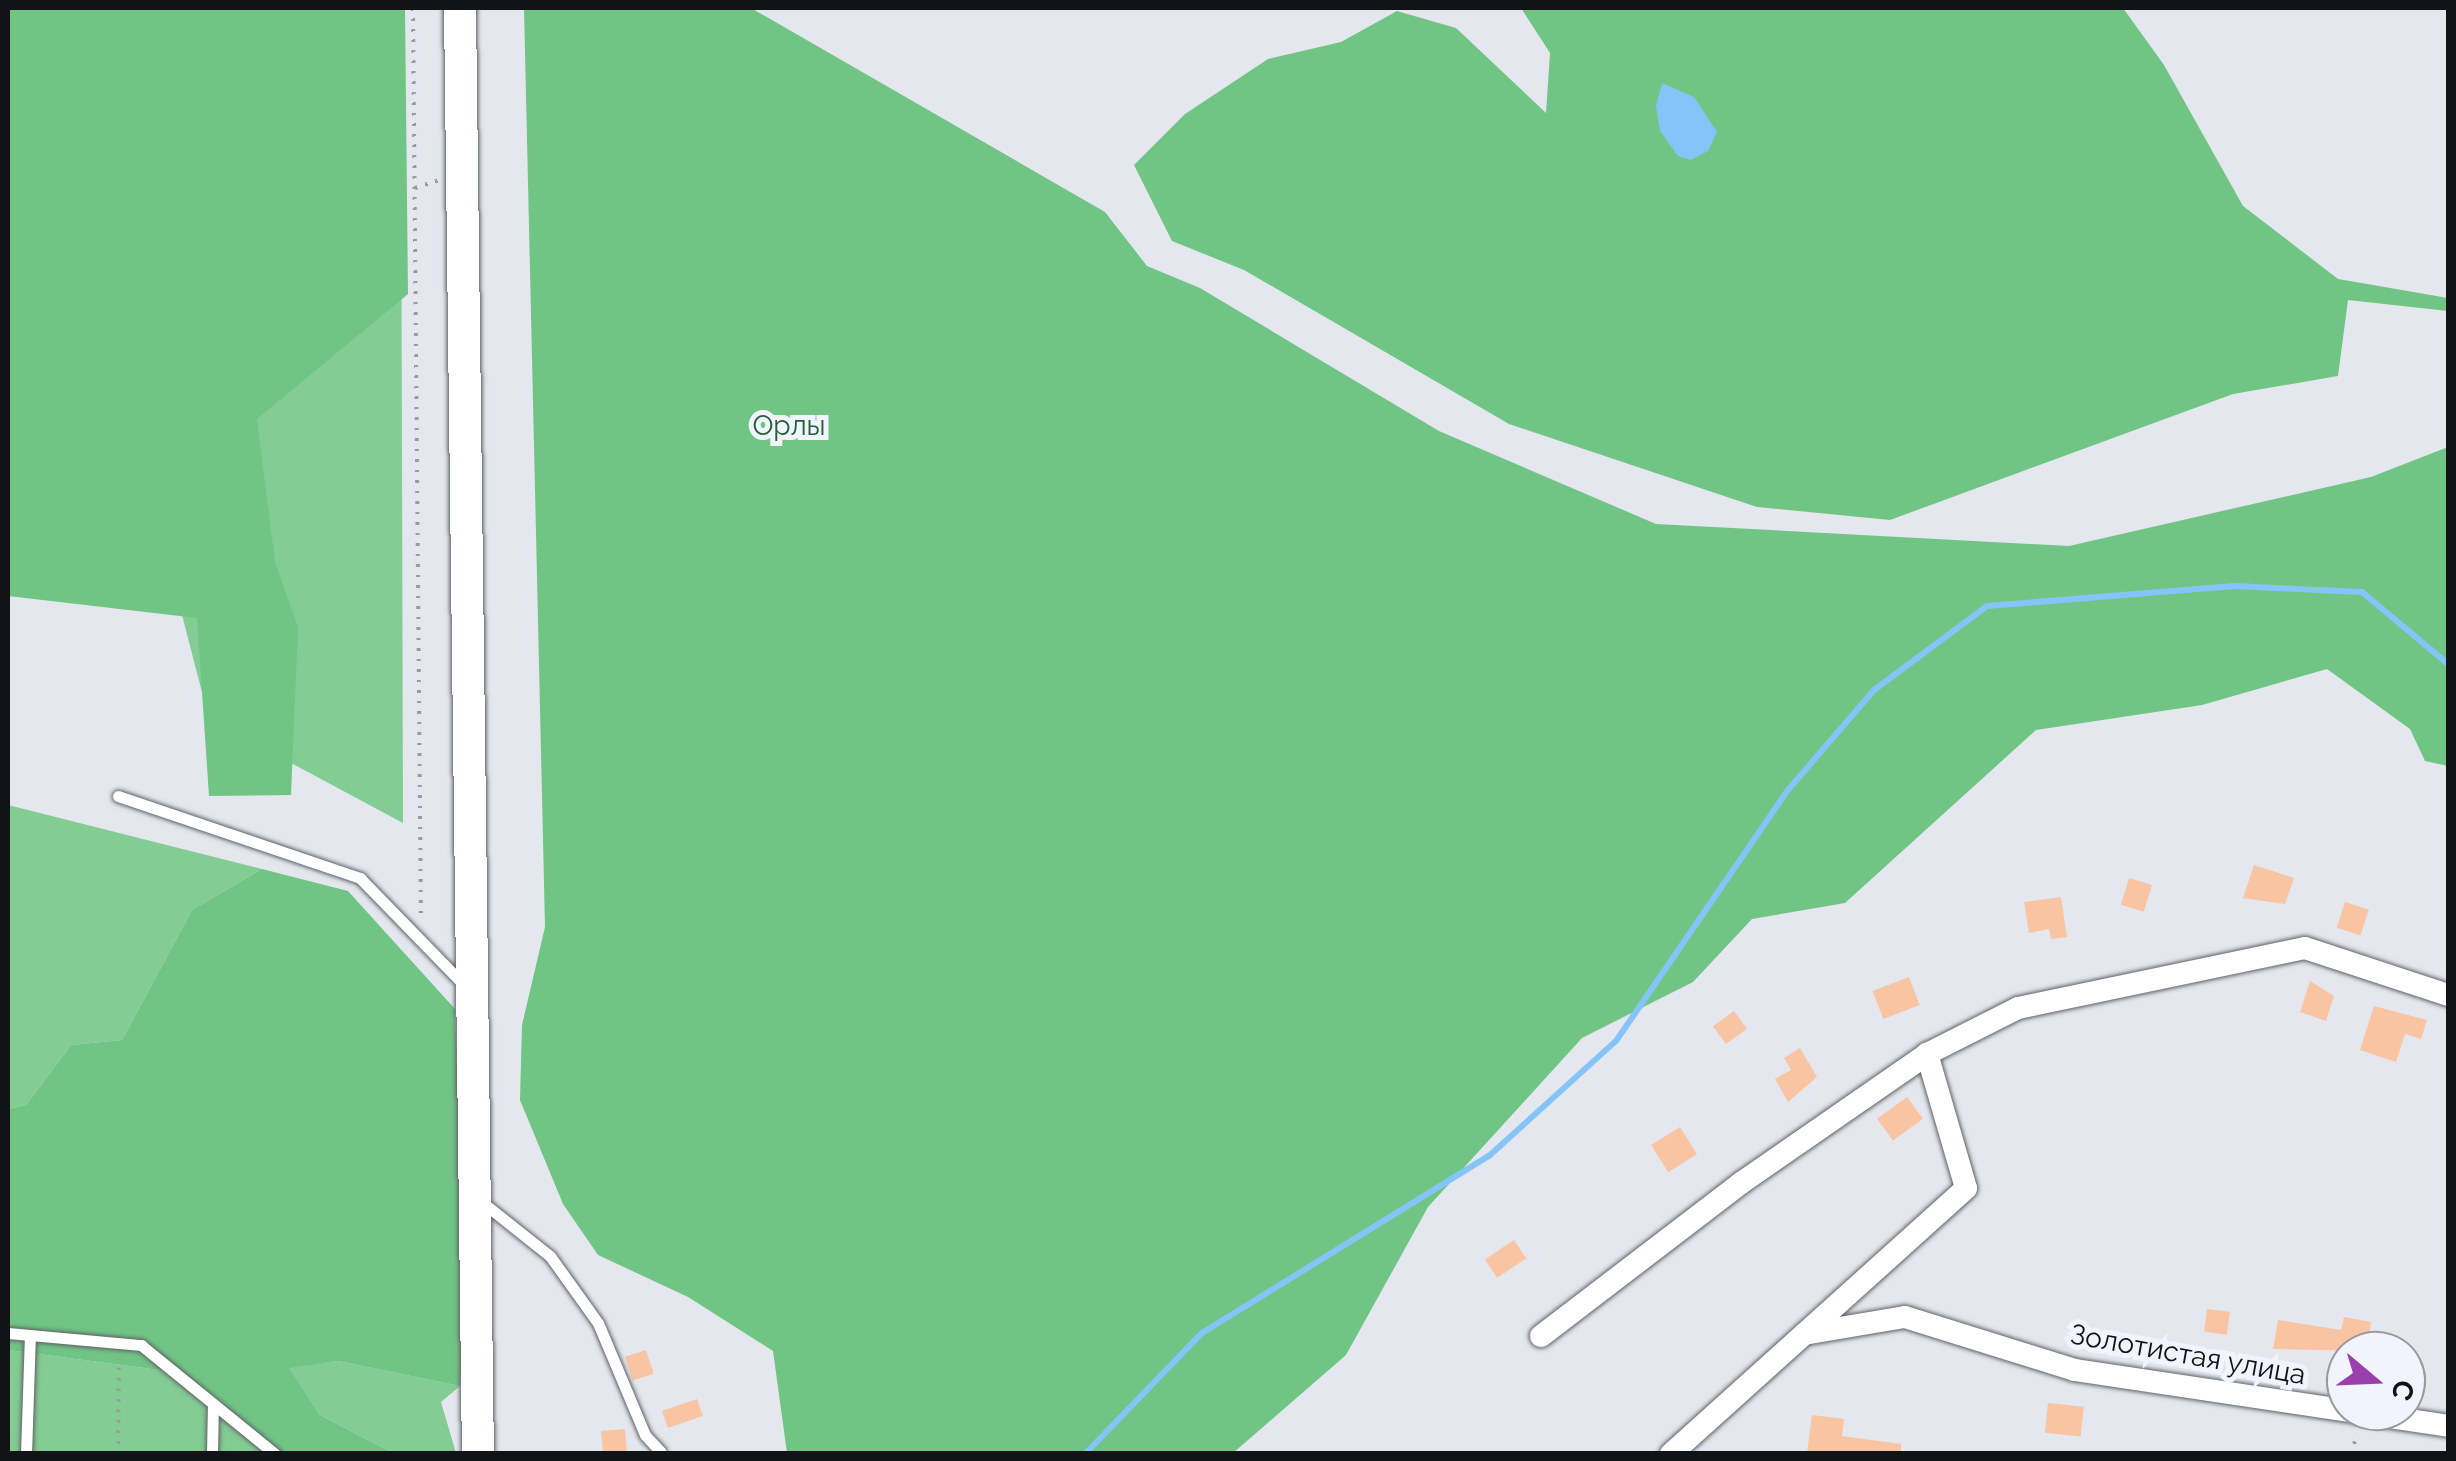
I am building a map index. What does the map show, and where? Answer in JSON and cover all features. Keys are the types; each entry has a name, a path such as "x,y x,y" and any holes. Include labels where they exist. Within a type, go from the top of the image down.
{"main road":[{"path":"460,8 478,1454"}],"street":[{"path":"1541,1336 1741,1183 1927,1054 2018,1008 2305,948 2448,995"},
{"path":"1671,1454 1966,1188 1927,1054"},
{"name":"Золотистая улица","path":"1804,1334 1905,1317 2075,1370 2448,1426"}],"lane":[{"path":"118,796 360,878 472,993"},
{"path":"475,1196 550,1256 598,1323 645,1435 662,1452"},
{"path":"8,1333 140,1345 275,1454"},
{"path":"26,1454 30,1335"},
{"path":"212,1454 213,1404"}],"path":[{"path":"413,8 421,940"},
{"path":"118,1454 119,1344"}],"green space":[{"path":"8,8 401,88 403,823 209,719 113,350"},
{"path":"8,8 405,8 408,294 257,419 275,562 298,627 291,795 209,796 197,618 8,596"},
{"name":"Орлы","path":"524,8 751,8 1105,212 1147,266 1200,288 1439,431 1656,524 2069,546 2371,477 2448,447 2448,766 2425,761 2410,729 2327,669 2202,705 2036,730 1845,903 1752,919 1693,982 1582,1038 1428,1207 1346,1355 1233,1453 787,1453 773,1351 688,1297 598,1255 563,1204 520,1100 522,1025 545,927"},
{"path":"1521,8 2123,8 2164,65 2243,206 2338,279 2448,298 2448,311 2348,300 2338,376 2233,394 1890,520 1757,507 1509,424 1244,270 1172,241 1134,165 1185,114 1268,59 1341,42 1397,11 1456,28 1546,113 1550,53"},
{"path":"8,805 262,869 192,910 122,1040 71,1045 26,1105 8,1109"},
{"path":"262,869 348,891 455,1009 465,1303 460,1386 338,1361 289,1368 320,1415 393,1453 272,1453 167,1371 8,1350 8,1109 26,1105 71,1045 122,1040 192,910"},
{"path":"8,1350 167,1371 272,1453 8,1453"},
{"path":"338,1361 460,1386 441,1402 456,1453 393,1453 320,1415 288,1367"}],"water":[{"path":"1662,83 1694,97 1717,132 1708,151 1691,160 1678,156 1660,131 1656,106"}],"building":[{"path":"2254,865 2294,878 2285,904 2243,898"},
{"path":"2129,878 2152,885 2144,912 2121,905"},
{"path":"2061,897 2067,937 2051,939 2049,929 2029,933 2024,902"},
{"path":"2345,902 2369,910 2360,935 2337,928"},
{"path":"1909,977 1920,1005 1883,1019 1873,991"},
{"path":"2310,981 2334,996 2326,1021 2300,1012"},
{"path":"2374,1006 2427,1020 2421,1039 2405,1034 2396,1062 2360,1050"},
{"path":"1734,1011 1747,1029 1726,1044 1713,1026"},
{"path":"1800,1048 1817,1077 1788,1102 1775,1079 1791,1070 1784,1058"},
{"path":"1907,1097 1923,1119 1893,1141 1877,1119"},
{"path":"1680,1127 1697,1154 1668,1172 1651,1145"},
{"path":"1514,1240 1526,1258 1497,1278 1485,1260"},
{"path":"2207,1309 2230,1312 2227,1335 2204,1332"},
{"path":"2344,1317 2371,1322 2369,1331 2326,1331 2326,1350 2273,1349 2278,1320 2341,1330"},
{"path":"646,1350 654,1374 633,1381 625,1357"},
{"path":"697,1399 703,1416 668,1428 662,1411"},
{"path":"2048,1403 2084,1407 2081,1437 2045,1433"},
{"path":"1812,1415 1844,1419 1842,1436 1901,1444 1901,1454 1807,1454"},
{"path":"625,1429 627,1454 603,1454 601,1431"}],"waterway":[{"path":"1085,1454 1202,1333 1489,1156 1616,1041 1788,790 1874,690 1987,606 2234,586 2362,592 2448,664"}]}
